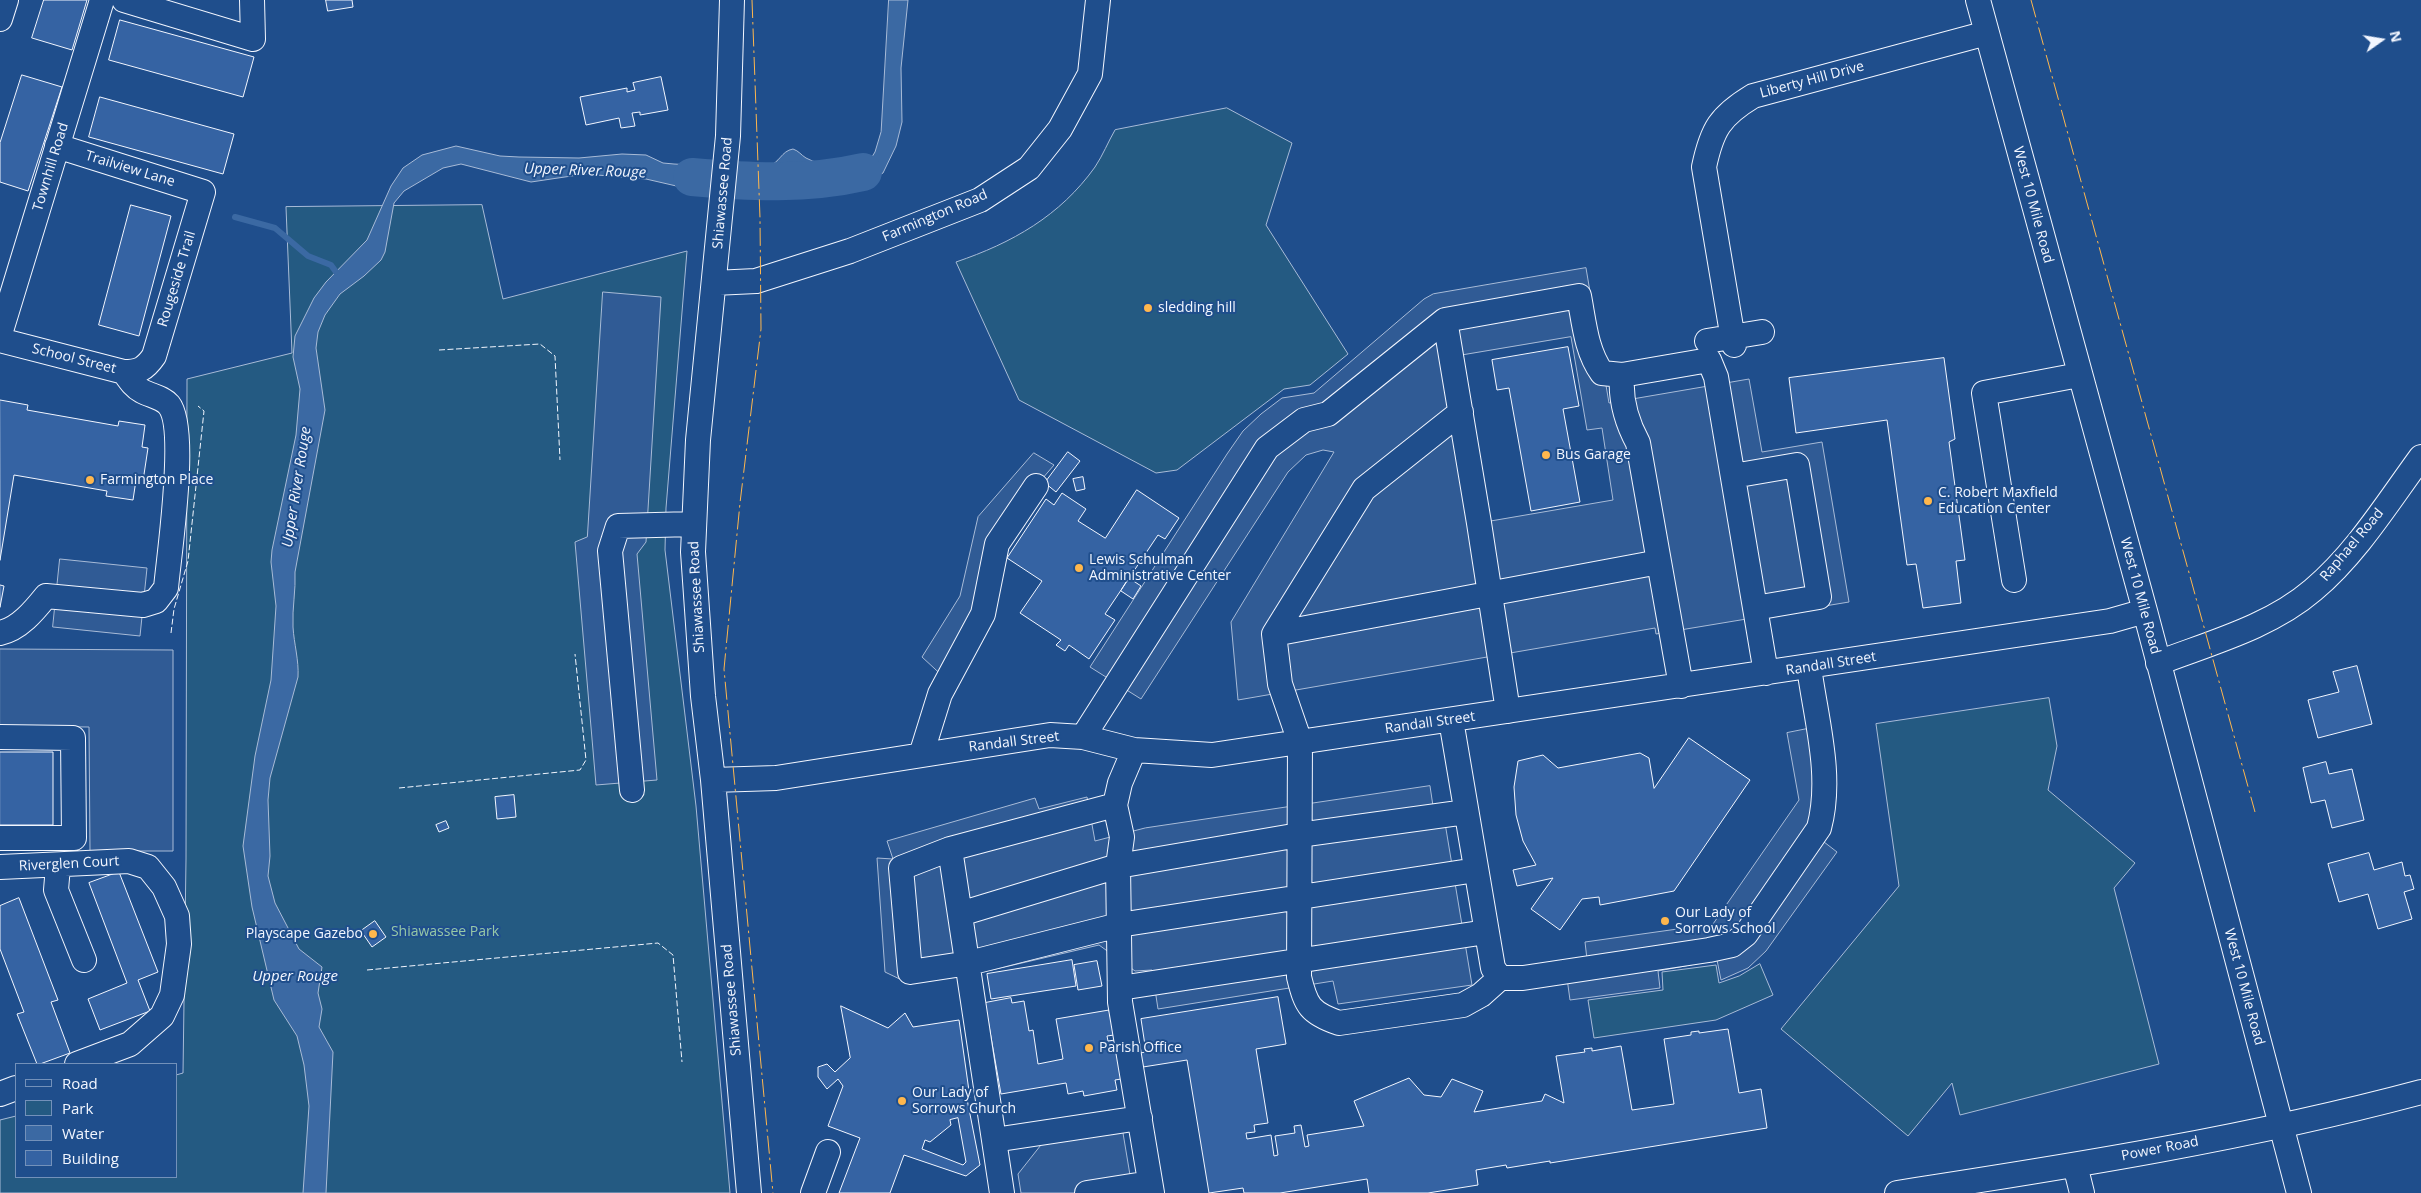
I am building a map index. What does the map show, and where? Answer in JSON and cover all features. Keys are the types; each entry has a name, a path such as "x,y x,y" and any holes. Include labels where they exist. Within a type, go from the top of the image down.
{"street":[{"name":"Townhill Road","path":"0,334 102,0"},
{"path":"124,0 253,39 252,0"},
{"name":"Shiawassee Road","path":"732,0 728,136 722,213 698,440 693,552 703,687 713,780 749,1193"},
{"name":"Farmington Road","path":"714,283 756,281 850,251 980,200 1029,168 1060,129 1090,74 1098,0"},
{"name":"West 10 Mile Road","path":"1978,0 2145,611 2299,1193"},
{"name":"Liberty Hill Drive","path":"1734,341 1704,167 1709,143 1724,116 1753,96 1987,33"},
{"name":"Trailview Lane","path":"58,146 203,192"},
{"name":"Rougeside Trail","path":"147,365 154,356 203,192"},
{"path":"1083,737 1267,448 1304,420 1328,414 1445,320 1579,296 1588,343 1594,360 1602,373 1622,375 1709,360 1716,377 1766,674"},
{"path":"1445,320 1508,711"},
{"path":"1707,341 1734,341 1762,332"},
{"name":"School Street","path":"0,340 124,372 138,372 147,365"},
{"path":"0,633 11,630 33,612 46,596 143,606 156,601 166,588 176,474 177,430 169,405 134,386 124,372"},
{"path":"1622,375 1620,390 1627,423 1638,443 1681,686"},
{"path":"2014,580 1984,393 2079,375"},
{"path":"1460,412 1364,489 1274,634 1280,684 1300,742 1298,977 1306,1003 1320,1016 1339,1023 1463,1004 1481,995 1500,978 1522,978 1732,945 1746,934 1819,828 1824,810 1826,786 1809,667"},
{"name":"Raphael Road","path":"2158,663 2245,630 2312,592 2360,541 2421,457"},
{"path":"1733,476 1796,464 1819,597 1755,608"},
{"path":"921,755 940,694 983,614 997,544 1036,486"},
{"path":"632,790 610,551 618,526 693,524"},
{"path":"1274,634 1659,562"},
{"name":"Randall Street","path":"713,780 776,778 1050,735 1083,737 1134,750 1212,754 1766,674 2110,621 2145,611"},
{"path":"1451,720 1486,932 1493,968 1500,978"},
{"path":"0,737 73,738 74,838 0,838"},
{"path":"1086,1193 1151,1188 1120,1002 1118,866 1122,837 1115,805 1120,783 1134,750"},
{"path":"1115,805 950,849 901,868 910,972 968,963 1119,925 1476,870"},
{"path":"960,914 1118,866 1299,836 1466,812"},
{"path":"950,849 1002,1193"},
{"name":"Riverglen Court","path":"0,867 58,866 129,861 148,867 164,887 177,916 177,969 172,995 162,1016 130,1044 80,1063"},
{"path":"58,866 56,890 84,960"},
{"path":"1120,988 1486,932"},
{"path":"0,1094 15,1088"},
{"name":"Power Road","path":"1897,1193 2075,1165 2281,1126 2330,1116 2421,1092"},
{"path":"994,1140 1140,1118"},
{"path":"813,1193 828,1152"},
{"path":"2075,1165 2082,1193"}],"green space":[{"name":"sledding hill","path":"1227,108 1292,143 1266,225 1348,354 1310,385 1284,389 1177,470 1156,473 1019,400 956,262 1015,237 1050,214 1066,200 1095,167 1115,130"},
{"name":"Shiawassee Park","path":"482,205 503,299 687,251 666,508 665,550 696,806 730,1193 0,1193 0,1120 15,1116 15,1178 178,1178 178,1074 183,1073 186,859 187,379 292,353 286,207"},
{"path":"2049,698 2057,746 2048,790 2135,863 2114,888 2159,1064 1960,1115 1952,1083 1908,1136 1781,1029 1899,886 1876,724"},
{"path":"1760,964 1773,995 1716,1020 1594,1038 1588,1000 1663,990 1662,972 1716,965 1719,983 1739,976"}],"shaded area":[{"path":"1586,268 1609,403 1749,379 1762,452 1822,442 1849,602 1656,634 1655,628 1238,700 1231,622 1334,452 1323,450 1306,455 1288,472 1141,699 1090,667 1243,431 1282,398 1314,393 1424,299 1433,294","holes":["1571,337 1587,430 1602,428 1613,500 1479,523 1452,357"]},
{"path":"603,292 661,297 646,542 637,554 657,780 596,785 575,542 587,537"},
{"path":"1034,453 1054,465 1036,486 948,681 922,657 960,596 978,517"},
{"path":"60,559 147,568 140,636 53,627"},
{"path":"0,649 173,650 173,851 90,851 89,727 0,726"},
{"path":"1817,727 1815,835 1837,852 1766,951 1748,968 1721,980 1717,960 1658,971 1660,988 1570,1000 1566,971 1588,968 1585,942 1713,924 1799,800 1787,733"},
{"path":"1430,786 1433,806 1442,805 1472,985 1338,1004 1333,981 1158,1009 1152,970 1135,971 1099,945 992,970 908,983 885,972 877,858 893,859 887,841 1035,798 1039,809 1087,797 1095,841 1145,828"},
{"path":"1121,1121 1133,1193 1021,1193 1018,1174 1052,1131"}],"water":[{"name":"Upper Rouge","path":"889,0 908,0 901,68 902,122 896,146 883,173 861,186 833,192 822,189 805,172 796,169 784,170 723,186 685,188 646,179 585,174 531,182 461,164 443,168 404,191 394,203 385,252 381,260 340,294 325,315 318,332 316,348 325,410 295,572 293,627 298,677 270,778 268,800 270,856 268,876 275,903 299,949 322,967 318,993 322,1009 319,1027 333,1052 326,1193 303,1193 309,1106 304,1065 297,1036 274,1000 252,907 243,846 255,756 271,680 276,606 271,562 272,550 296,435 300,389 293,357 295,336 314,298 326,282 367,240 391,186 403,168 422,155 456,146 500,156 579,158 622,154 646,155 663,163 722,168 758,168 772,164 786,152 793,149 806,158 828,165 853,166 868,163 875,152 881,132"}],"building":[{"path":"44,0 87,0 72,50 32,38"},
{"path":"326,0 352,0 353,7 328,11"},
{"path":"120,20 254,57 243,97 109,60"},
{"path":"22,75 62,87 28,191 0,182 0,143"},
{"path":"661,77 668,110 640,115 640,112 632,113 635,126 621,128 619,118 586,125 580,97 627,88 627,92 635,90 633,83"},
{"path":"100,97 234,134 223,174 89,137"},
{"path":"131,205 171,216 139,336 99,325"},
{"name":"Bus Garage","path":"1568,347 1579,406 1563,409 1580,502 1531,511 1509,388 1497,390 1492,360"},
{"name":"C. Robert Maxfield Education Center","path":"1944,358 1955,439 1949,442 1965,560 1956,561 1961,603 1923,608 1916,564 1907,565 1887,420 1796,433 1789,378"},
{"name":"Farmington Place","path":"0,400 28,405 27,410 118,426 119,421 145,425 142,447 148,448 143,481 136,480 133,500 106,496 107,491 14,475 0,560"},
{"path":"1068,452 1080,461 1056,492 1045,483"},
{"path":"1083,477 1085,489 1076,491 1073,479"},
{"name":"Lewis Schulman Administrative Center","path":"1137,490 1179,518 1165,539 1158,535 1105,614 1115,620 1089,659 1069,645 1065,651 1056,645 1061,640 1020,613 1042,581 1007,558 1046,499 1054,505 1062,493 1086,509 1078,521 1105,538"},
{"path":"1129,578 1141,586 1133,599 1121,591"},
{"path":"0,585 4,586 0,607"},
{"path":"2357,666 2372,724 2318,738 2308,700 2339,692 2333,672"},
{"path":"1689,738 1750,780 1674,891 1600,905 1599,897 1582,899 1560,930 1531,909 1553,878 1517,886 1513,870 1536,865 1523,841 1516,815 1514,787 1518,761 1543,755 1558,768 1640,753 1649,758 1654,788"},
{"path":"0,752 53,752 53,825 0,825"},
{"path":"2326,762 2329,774 2352,769 2364,820 2332,828 2325,800 2311,803 2303,768"},
{"path":"514,795 516,817 497,819 495,797"},
{"path":"446,821 449,828 439,832 436,825"},
{"path":"2369,853 2374,870 2402,862 2405,876 2410,875 2414,889 2404,892 2412,919 2378,929 2368,894 2339,902 2328,864"},
{"path":"119,872 158,972 138,980 150,1011 100,1030 88,999 127,983 89,883"},
{"path":"19,898 58,1000 51,1002 70,1053 43,1063 37,1063 17,1014 24,1012 0,949 0,906"},
{"name":"Playscape Gazebo","path":"375,921 386,937 372,947 361,931"},
{"path":"1072,960 1076,986 991,999 987,974"},
{"path":"1097,961 1102,986 1078,990 1074,965"},
{"path":"1278,997 1286,1044 1256,1049 1268,1123 1254,1125 1255,1132 1246,1133 1247,1139 1271,1135 1274,1156 1278,1155 1275,1136 1295,1133 1294,1126 1301,1125 1305,1147 1309,1146 1307,1135 1364,1126 1354,1101 1409,1078 1424,1095 1441,1097 1452,1079 1483,1091 1474,1112 1542,1101 1545,1094 1564,1103 1556,1056 1585,1052 1584,1049 1592,1048 1592,1051 1621,1046 1632,1110 1674,1104 1664,1039 1691,1035 1691,1032 1699,1031 1699,1033 1728,1029 1739,1093 1761,1089 1767,1128 1550,1163 1550,1161 1507,1168 1506,1165 1476,1170 1478,1185 1428,1193 1369,1193 1367,1179 1280,1193 1244,1193 1243,1188 1209,1193 1187,1060 1143,1067 1140,1053 1146,1052 1141,1019"},
{"name":"Parish Office","path":"1011,998 1012,1003 1024,1001 1029,1031 1033,1030 1038,1064 1063,1059 1056,1019 1109,1010 1114,1035 1107,1036 1108,1041 1115,1040 1121,1079 1115,1080 1117,1090 1084,1096 1083,1091 1068,1094 1066,1083 1001,1094 985,1003"},
{"name":"Our Lady of Sorrows Church","path":"841,1006 888,1028 905,1013 913,1027 959,1020 970,1098 967,1099 980,1165 966,1176 904,1155 890,1193 839,1193 860,1138 828,1126 843,1086 838,1079 827,1089 818,1077 818,1067 827,1064 835,1072 850,1058","holes":["958,1118 966,1162 963,1165 922,1149 925,1140 930,1142 951,1125 950,1120"]}],"waterway":[{"name":"Upper River Rouge","path":"692,177 799,181 863,172"},
{"path":"235,217 275,228 308,256 331,265 336,272"}],"fence":[{"path":"439,350 540,344 555,356 560,460"},
{"path":"171,633 174,609 188,561 204,411 198,406"},
{"path":"399,788 580,770 586,760 575,654"},
{"path":"367,970 658,943 673,955 682,1062"}],"power":[{"path":"752,0 760,218 761,329 740,503 724,669 773,1193"},
{"path":"2031,0 2255,812"}],"place":[{"name":"sledding hill","path":"1148,308"},
{"name":"Bus Garage","path":"1546,455"},
{"name":"Farmington Place","path":"90,480"},
{"name":"C. Robert Maxfield Education Center","path":"1928,501"},
{"name":"Lewis Schulman Administrative Center","path":"1079,568"},
{"name":"Our Lady of Sorrows School","path":"1665,921"},
{"name":"Playscape Gazebo","path":"373,934"},
{"name":"Parish Office","path":"1089,1048"},
{"name":"Our Lady of Sorrows Church","path":"902,1101"}]}
